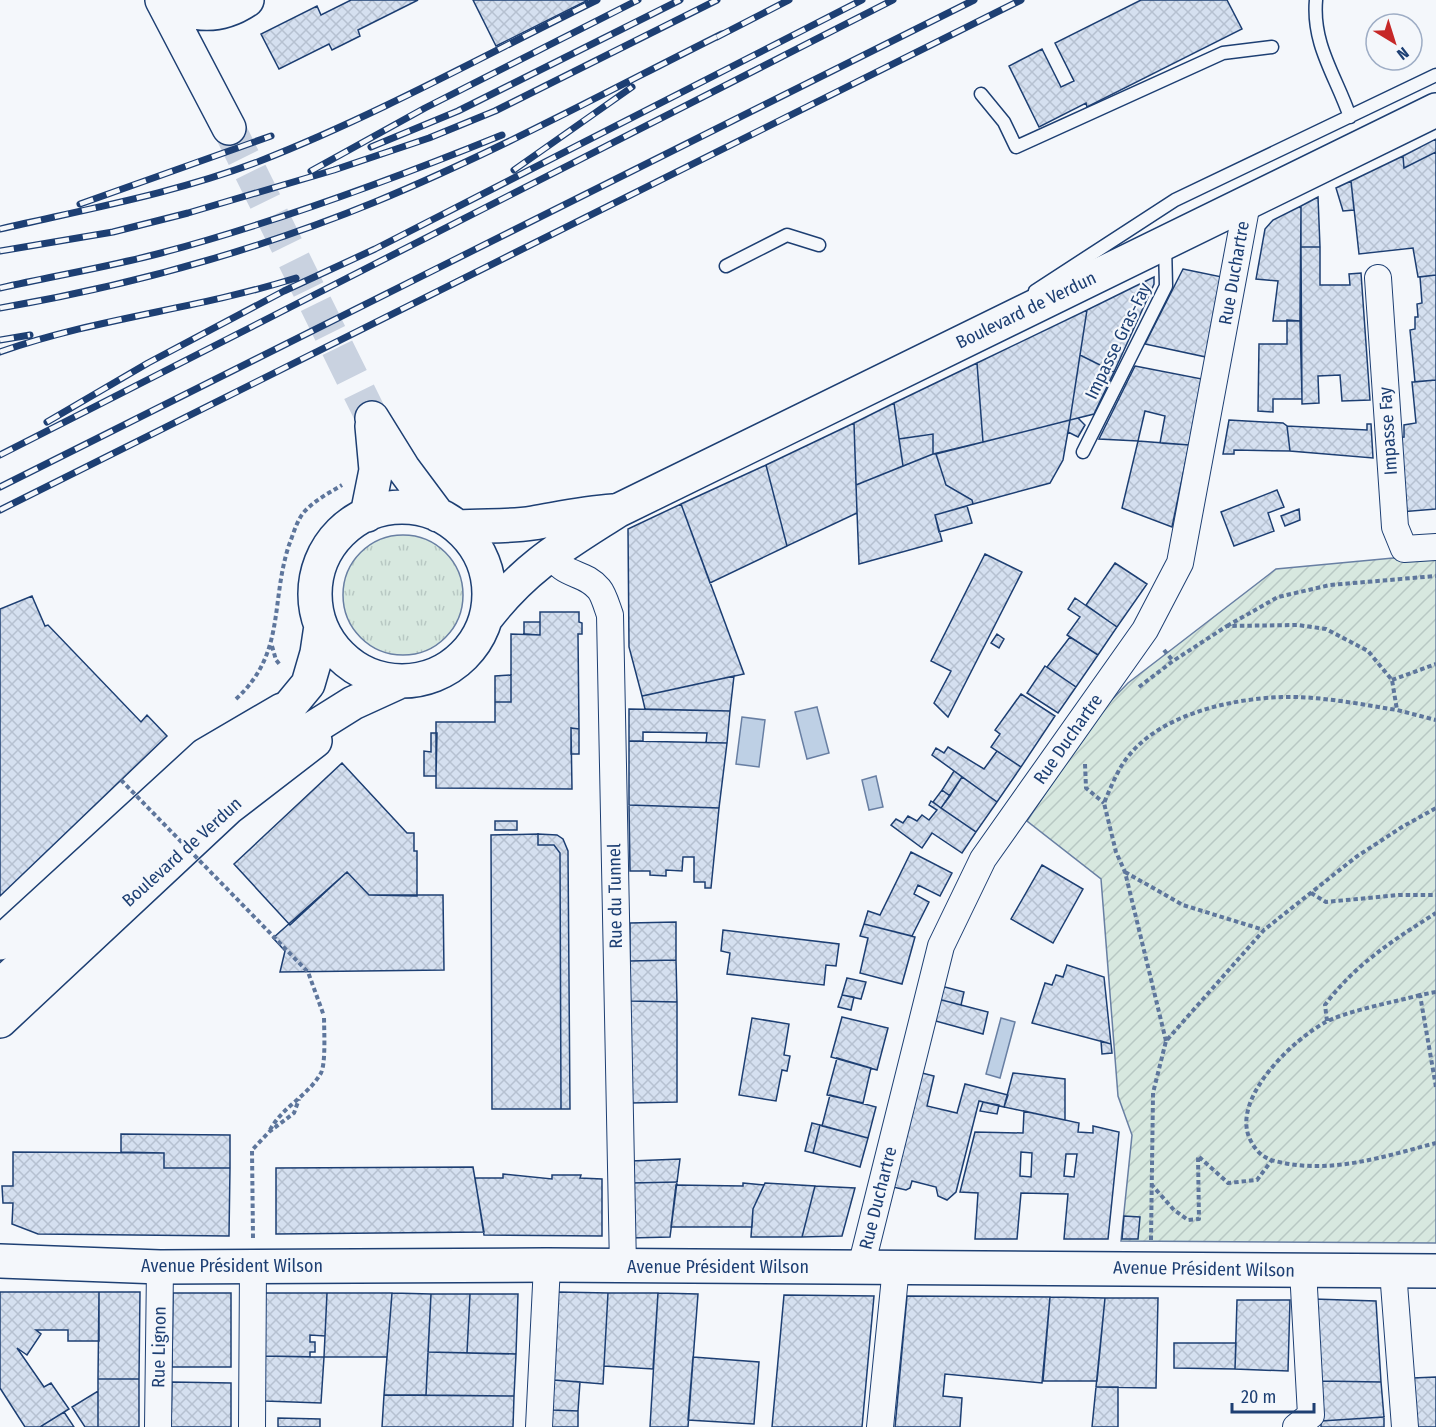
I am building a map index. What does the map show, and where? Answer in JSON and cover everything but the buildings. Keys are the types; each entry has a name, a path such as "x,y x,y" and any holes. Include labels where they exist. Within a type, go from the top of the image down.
{"main road":[{"path":"163,0 179,9 199,14 233,7"},
{"path":"163,0 229,128"},
{"path":"194,63 195,38 233,7"},
{"name":"Boulevard de Verdun","path":"486,618 509,588 551,553 617,511 1436,110"},
{"path":"367,514 376,470 372,418 403,468 479,553 489,585 486,618 474,644 454,665 428,678 386,687 379,679 352,665 330,644 321,626 316,606 316,579 325,554 343,531 367,514 399,508 415,508 448,521"},
{"name":"Boulevard de Verdun","path":"448,521 512,525 574,513 617,511"},
{"name":"Boulevard de Verdun","path":"0,986 207,796 289,706 308,684 317,653 321,626"},
{"name":"Boulevard de Verdun","path":"207,796 275,750 386,687"},
{"name":"Boulevard de Verdun","path":"0,1021 228,808 386,687"},
{"name":"Boulevard de Verdun","path":"0,943 206,755 289,706"},
{"name":"Avenue Président Wilson","path":"0,1262 160,1267 547,1265 1436,1271"}],"street":[{"name":"Rue Duchartre","path":"861,1267 940,946 983,860 1145,630 1180,563 1247,203"},
{"name":"Impasse Fay","path":"1378,278 1395,527 1404,549 1436,547"},
{"name":"Rue du Tunnel","path":"551,553 557,565 586,578 600,590 610,615 622,1267"},
{"path":"252,1427 253,1265"},
{"path":"539,1427 547,1265"},
{"name":"Rue Lignon","path":"158,1427 160,1267"},
{"path":"880,1427 896,1267"},
{"path":"1296,1427 1311,1415 1303,1270"},
{"path":"1393,1271 1405,1427"}],"lane":[{"path":"1317,0 1314,22 1318,41 1350,117"},
{"path":"981,94 1004,122 1016,147 1223,53 1272,47"},
{"path":"979,333 1057,275 1175,200 1436,75"},
{"path":"726,266 787,235 819,245"},
{"name":"Impasse Gras-Fay","path":"1083,452 1166,286 1165,242"}],"path":[{"path":"229,706 261,670 272,645 285,559 303,513 318,499 357,477 376,470"},
{"path":"1131,693 1173,661 1278,597 1330,585 1436,576"},
{"path":"1227,626 1299,625 1326,630 1368,651 1392,680 1397,710"},
{"path":"1392,680 1436,663"},
{"path":"1104,803 1125,760 1151,735 1190,714 1232,704 1282,697 1351,702 1436,720"},
{"path":"1085,759 1086,788 1104,803 1116,852 1125,872 1166,1041"},
{"path":"121,780 308,972 324,1016 322,1072 299,1099 275,1120 269,1132"},
{"path":"128,800 137,792"},
{"path":"1156,1268 1151,1242 1153,1093 1166,1041 1264,930 1356,857 1436,808"},
{"path":"1125,872 1184,905 1264,930"},
{"path":"1311,893 1326,902 1399,895 1436,895"},
{"path":"1327,1022 1325,1005 1363,963 1436,913"},
{"path":"1436,992 1327,1022 1301,1037 1255,1088 1245,1128 1254,1149 1272,1160 1320,1168 1354,1164 1436,1143"},
{"path":"1420,995 1436,1087"},
{"path":"253,1265 252,1150 269,1132 294,1113 299,1099"},
{"path":"1150,1183 1181,1215 1188,1220 1199,1219 1198,1156 1228,1183 1257,1180 1272,1160"}],"green space":[{"path":"403,535 426,539 446,552 459,572 463,595 459,618 446,638 426,651 403,655 380,651 360,638 347,618 343,595 347,572 360,552 380,539"},
{"path":"1436,554 1436,1243 1121,1241 1132,1135 1118,1096 1101,879 1027,821 1098,714 1128,683 1276,569"}],"water":[{"path":"817,707 829,753 807,759 795,712"},
{"path":"742,717 765,720 759,767 736,764"},
{"path":"876,776 883,807 869,810 862,780"},
{"path":"1001,1018 1015,1022 1000,1078 986,1074"}],"tunnel":[{"path":"229,128 372,418"}],"railway":[{"path":"0,229 164,191 260,161 388,105 597,0"},
{"path":"311,171 425,108 638,0"},
{"path":"371,147 458,111 680,0"},
{"path":"0,251 113,232 188,213 334,170 429,138 495,111 717,0"},
{"path":"717,37 789,0"},
{"path":"47,422 148,363 284,291 375,249 862,0"},
{"path":"0,455 893,0"},
{"path":"0,487 974,0"},
{"path":"0,510 1021,0"},
{"path":"0,308 143,278 237,251 330,220 463,163 722,34"},
{"path":"514,170 632,87"},
{"path":"0,288 141,258 248,228 376,184 502,135"},
{"path":"80,204 271,136"},
{"path":"0,352 73,330 222,298 296,278"},
{"path":"0,340 30,335"}]}
